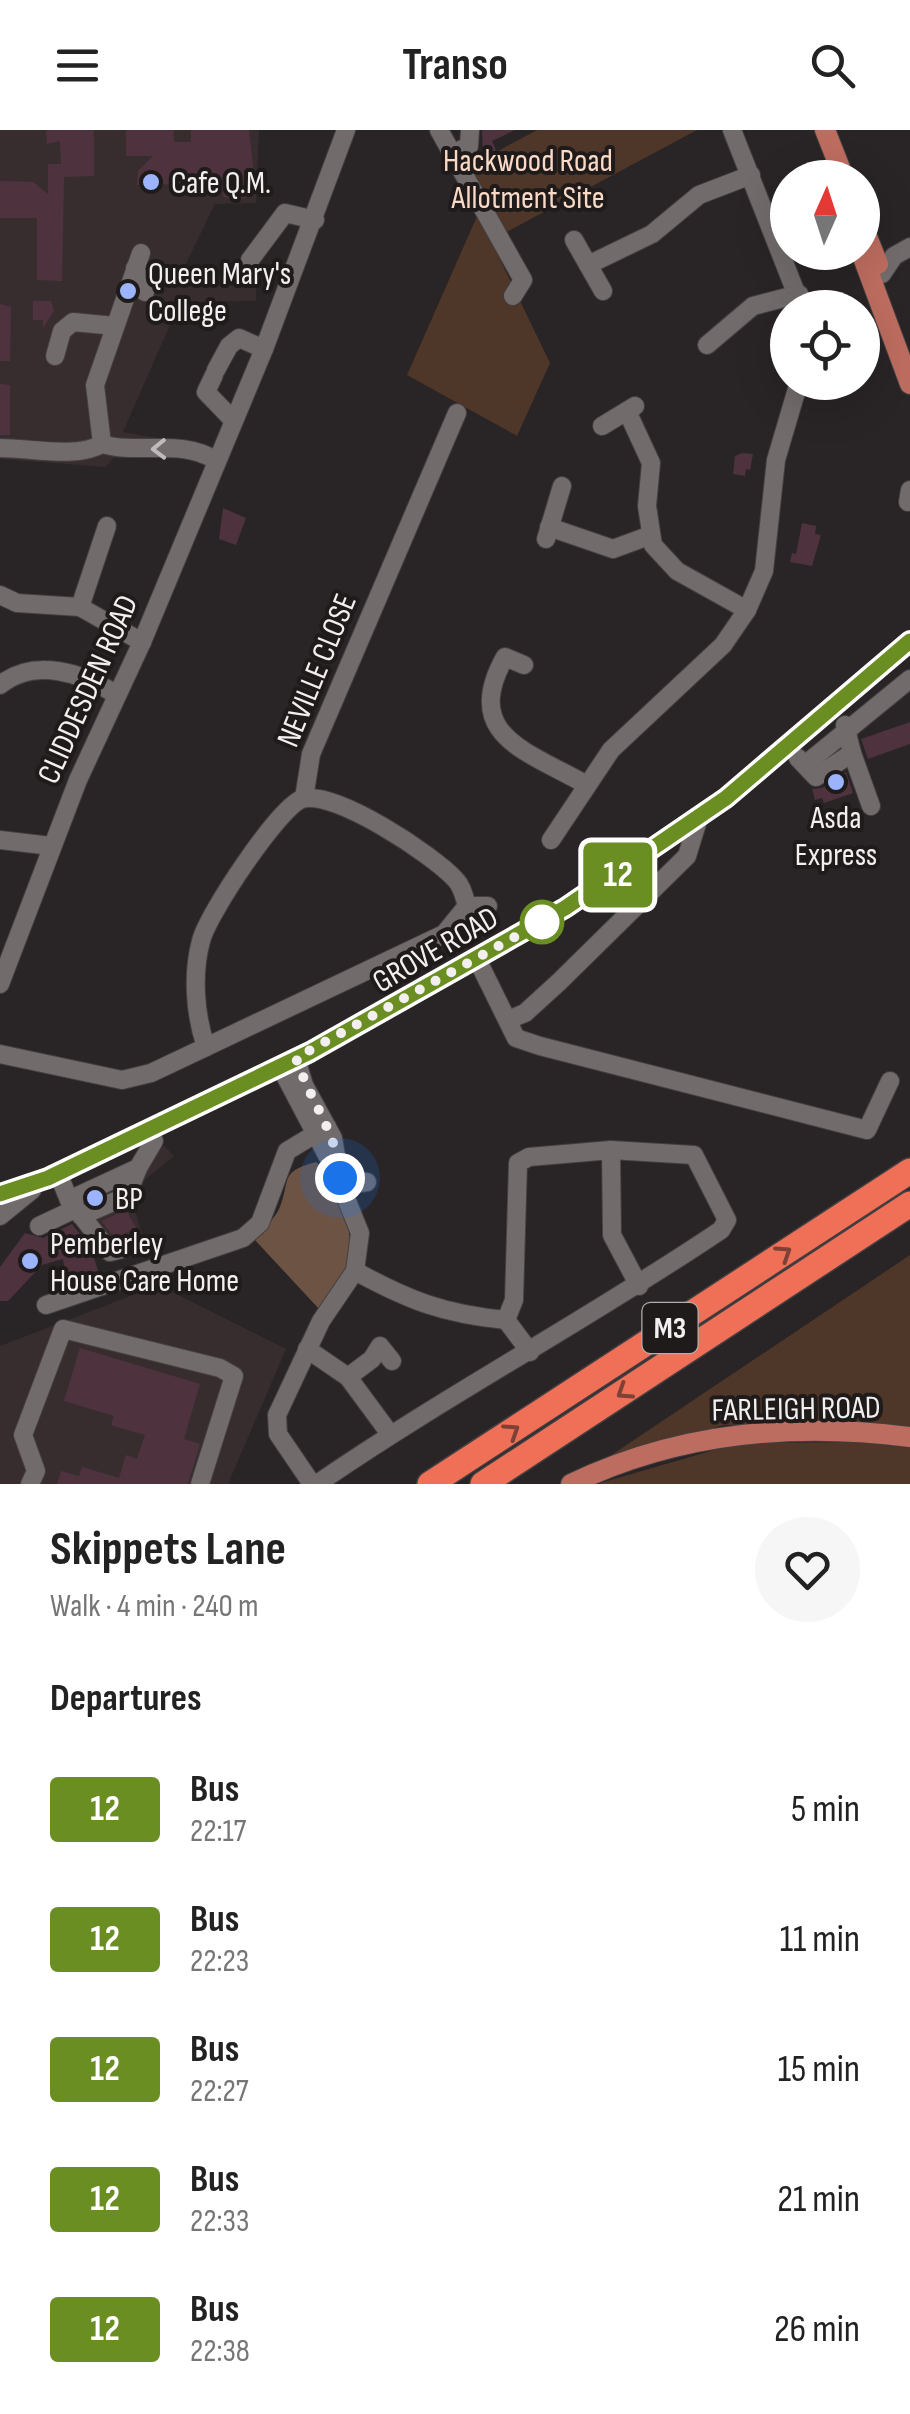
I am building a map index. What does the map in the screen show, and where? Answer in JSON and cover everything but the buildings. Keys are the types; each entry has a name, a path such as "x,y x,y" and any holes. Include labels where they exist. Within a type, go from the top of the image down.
{"highway":[{"name":"M3","path":"430,1484 910,1171"},
{"name":"M3","path":"483,1484 910,1204"}],"main road":[{"path":"812,130 823,160"},
{"path":"825,130 837,160"},
{"path":"880,269 910,347"},
{"path":"867,270 910,384"},
{"name":"FARLEIGH ROAD","path":"570,1484 666,1446 728,1434 843,1431 910,1437"}],"street":[{"name":"CLIDDESDEN ROAD","path":"0,984 51,846 142,642 264,349 346,130"},
{"path":"440,130 522,280 513,296"},
{"path":"452,154 468,146 470,130"},
{"path":"732,130 770,211"},
{"path":"588,264 652,234 699,195 751,175"},
{"path":"250,260 285,212 314,220"},
{"path":"574,240 603,291"},
{"path":"882,274 894,256 910,247"},
{"path":"102,444 95,385 107,331 137,291 138,260"},
{"path":"707,346 753,306 770,304"},
{"path":"55,356 62,332 73,322 107,331"},
{"path":"232,420 206,392 235,333 264,349"},
{"path":"551,840 611,750 723,645 748,610 764,571 776,460 794,400"},
{"path":"602,426 632,408 651,463 647,506 653,545 677,571 748,610"},
{"name":"NEVILLE CLOSE","path":"206,1047 197,997 203,933 282,814 304,798 311,754 459,414"},
{"path":"9,448 87,452 102,444 122,450 173,448 204,453 215,460"},
{"path":"562,486 547,533 612,549 626,548 651,534"},
{"path":"80,607 107,526"},
{"path":"0,595 17,603 80,607 142,642"},
{"name":"GROVE ROAD","path":"0,1194 53,1175 288,1062 477,959 608,881 789,746 910,641"},
{"path":"524,666 505,656 488,695 493,722 516,744 585,784"},
{"path":"0,685 9,678 49,670 69,672 117,695"},
{"path":"789,746 808,767 849,742 910,678"},
{"path":"839,705 871,806"},
{"path":"304,798 328,798 347,807 443,867 459,882 467,906"},
{"path":"508,1020 525,1013 560,982 658,879 687,856 698,817"},
{"path":"0,840 51,846"},
{"path":"467,906 488,906"},
{"path":"0,1054 122,1080 151,1074 444,934 467,906"},
{"path":"477,959 516,1038 540,1046 867,1130 890,1081"},
{"path":"288,1062 321,1131 360,1233 355,1271 307,1349 277,1415 278,1434 314,1484 390,1434 639,1286 721,1230 728,1220 694,1156 611,1150 530,1157 518,1162 514,1300 506,1320"},
{"path":"46,1305 242,1238 260,1223 287,1151 321,1131"},
{"path":"39,1226 138,1168 154,1141"},
{"path":"611,1150 612,1235 639,1286"},
{"path":"53,1175 110,1252 126,1248"},
{"name":"GROVE ROAD","path":"0,1216 53,1175"},
{"path":"340,1182 368,1182"},
{"path":"355,1271 443,1313 506,1320 530,1352"},
{"path":"30,1484 36,1471 23,1435 64,1329 220,1368 234,1376 200,1484"},
{"path":"348,1377 372,1359 380,1346 392,1361"},
{"path":"307,1349 348,1377 390,1434"}],"shaded area":[{"name":"Queen Mary's College","path":"0,130 259,130 256,203 215,204 182,272 256,280 256,301 180,302 123,432 204,446 202,453 113,458 106,467 0,459"},
{"name":"BP","path":"164,1146 174,1156 136,1187 131,1199 142,1233 102,1251 59,1198"},
{"path":"316,1162 340,1196 350,1242 345,1276 320,1310 254,1239 278,1211 291,1173"},
{"path":"159,1285 286,1349 228,1484 0,1484 0,1346"}],"green space":[{"name":"Hackwood Road Allotment Site","path":"537,130 697,130 503,234 466,168"},
{"path":"478,214 550,363 517,436 407,375"},
{"path":"910,1255 910,1430 822,1423 724,1425 610,1456"},
{"path":"860,1442 910,1448 910,1484 597,1484 738,1443"}],"bus line":[{"name":"12","path":"0,1194 48,1178 310,1052 565,908 726,798 910,641"}],"place":[{"name":"Cafe Q.M.","path":"151,182"},
{"name":"Queen Mary's College","path":"128,291"},
{"name":"Asda Express","path":"836,782"},
{"name":"BP","path":"95,1198"},
{"name":"Pemberley House Care Home","path":"30,1261"}],"route":[{"path":"340,1178 334,1138 304,1085 296,1058 542,922"}]}
